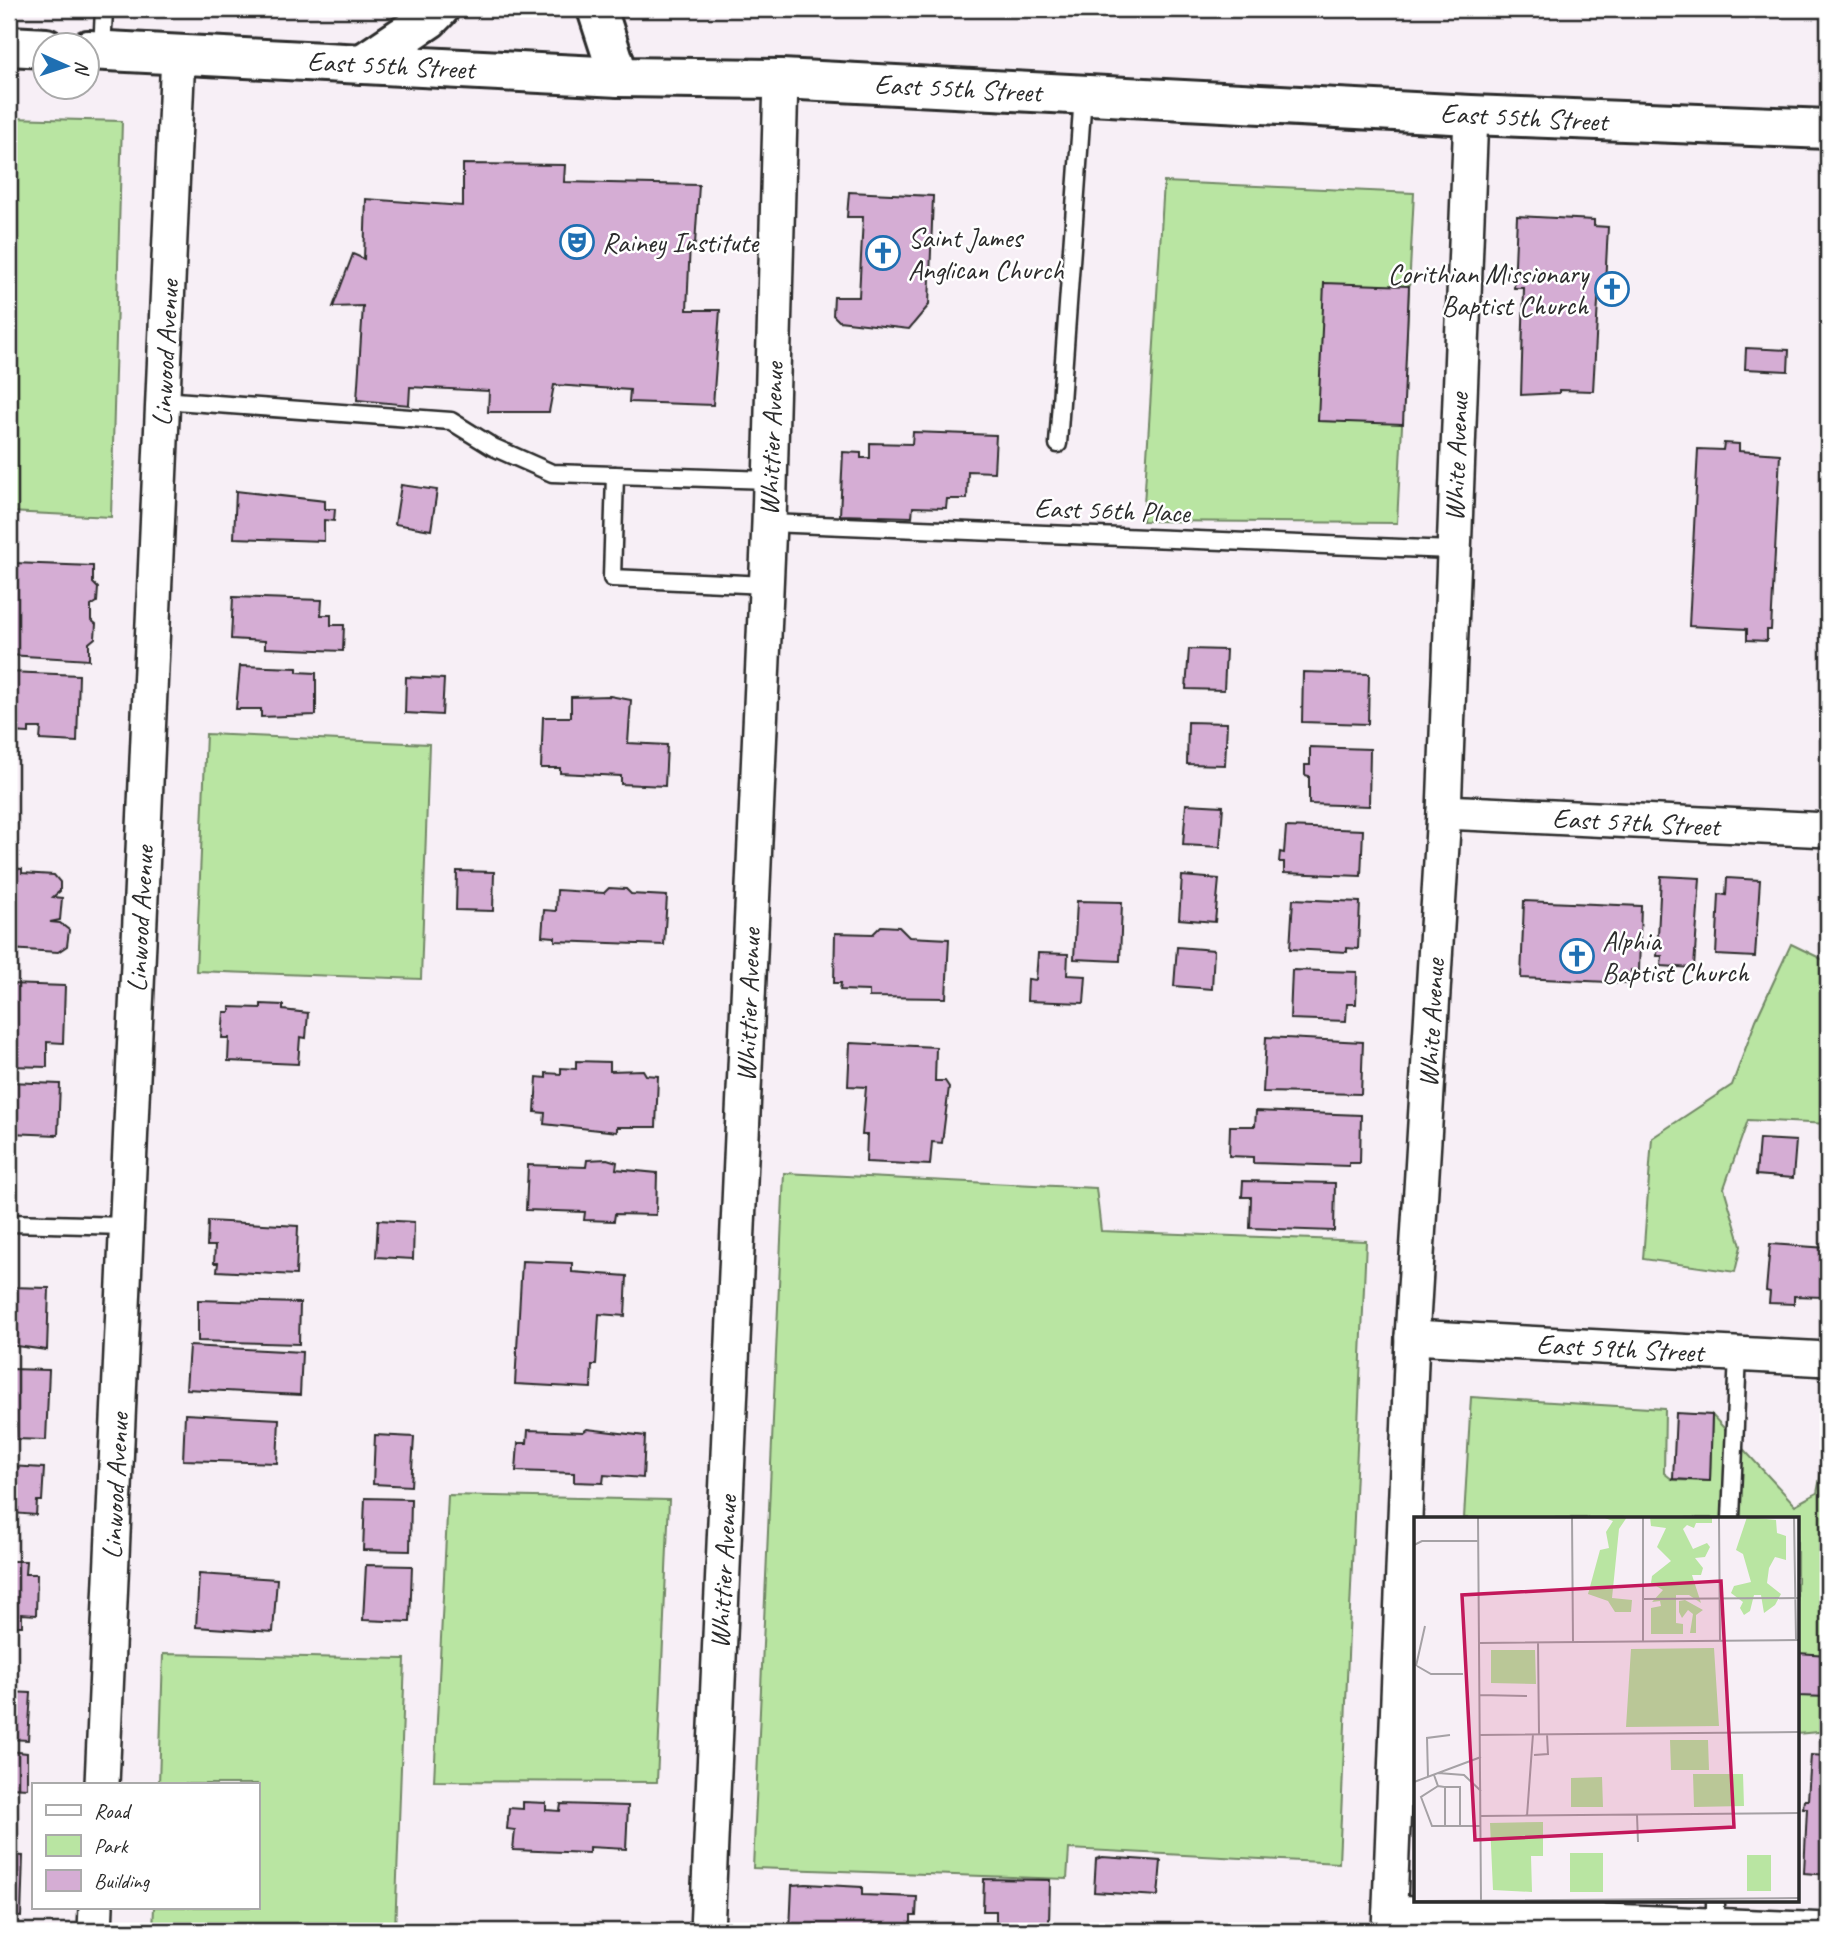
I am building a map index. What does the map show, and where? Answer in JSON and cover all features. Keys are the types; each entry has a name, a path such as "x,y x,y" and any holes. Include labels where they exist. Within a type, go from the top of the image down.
{"main road":[{"path":"362,64 429,19 439,9"},
{"path":"597,9 619,77"},
{"path":"9,47 32,48"},
{"name":"East 55th Street","path":"102,51 619,77 781,79 1471,115 1828,130"}],"street":[{"name":"Linwood Avenue","path":"102,1783 178,54"},
{"name":"Whittier Avenue","path":"707,1931 767,585 781,79"},
{"name":"White Avenue","path":"1390,1922 1412,1337 1444,812 1452,550 1471,115"},
{"name":"East 57th Street","path":"1444,812 1828,830"},
{"name":"East 59th Street","path":"1412,1337 1828,1359"},
{"path":"95,1931 96,1909"},
{"path":"1390,1922 1715,1918 1828,1930"}],"lane":[{"path":"99,32 104,9"},
{"path":"1058,444 1083,95"},
{"path":"162,400 451,421 494,447 552,473 770,480"},
{"path":"615,475 612,578 767,585"},
{"name":"East 56th Place","path":"769,523 1452,550"},
{"path":"9,1223 126,1226"},
{"path":"1731,1517 1738,1354"}],"green space":[{"path":"9,118 122,121 111,517 9,512"},
{"path":"1164,182 1414,193 1397,523 1143,521"},
{"path":"206,734 429,744 421,979 196,971"},
{"path":"1791,944 1828,962 1828,1124 1748,1120 1724,1188 1741,1246 1735,1272 1643,1259 1652,1138 1732,1085 1756,1020"},
{"path":"784,1173 1096,1188 1101,1231 1366,1241 1339,1863 1069,1849 1067,1879 753,1868"},
{"path":"1471,1397 1665,1409 1664,1473 1673,1480 1710,1481 1712,1415 1795,1505 1817,1493 1828,1439 1828,1731 1798,1734 1798,1517 1464,1517"},
{"path":"448,1495 669,1500 657,1782 434,1781"},
{"path":"163,1654 405,1659 395,1931 153,1931 154,1909 259,1909 259,1783 159,1783"}],"building":[{"path":"463,164 565,165 564,182 699,185 695,244 690,243 687,310 720,310 713,405 629,402 630,390 554,385 549,412 488,412 489,391 410,387 409,405 357,400 363,306 333,307 353,254 364,259 366,199 463,206"},
{"path":"849,192 933,196 929,305 909,329 839,321 833,315 834,297 859,297 863,217 847,217"},
{"path":"1517,216 1594,220 1594,226 1608,227 1605,284 1599,284 1593,391 1559,390 1559,393 1521,395 1524,288 1514,288"},
{"path":"1324,283 1409,286 1403,424 1318,421"},
{"path":"1746,348 1789,350 1788,371 1745,369"},
{"path":"913,432 996,435 994,472 968,471 967,499 947,499 946,508 913,507 912,517 840,515 843,452 861,453 861,458 870,458 870,443 912,444"},
{"path":"1724,443 1739,444 1739,451 1780,454 1771,630 1767,630 1767,641 1747,640 1747,629 1689,626 1698,449 1723,450"},
{"path":"401,485 437,490 431,530 395,524"},
{"path":"236,491 325,501 325,509 335,509 334,521 324,520 324,541 234,538"},
{"path":"13,563 93,566 93,583 98,588 97,602 91,606 91,620 96,624 95,638 89,643 89,660 9,655"},
{"path":"233,597 322,600 321,615 331,615 331,625 344,625 343,651 265,648 265,641 231,639"},
{"path":"1189,649 1226,650 1224,690 1186,689"},
{"path":"240,666 297,668 297,672 316,673 316,715 261,717 261,709 236,709"},
{"path":"9,672 79,675 77,742 40,740 41,728 29,728 29,733 9,732"},
{"path":"1303,672 1369,674 1368,724 1302,722"},
{"path":"406,677 444,679 442,715 405,713"},
{"path":"610,696 631,700 628,743 667,745 665,786 621,784 621,776 560,773 560,768 541,768 543,717 571,717 571,697"},
{"path":"1188,722 1227,723 1225,765 1187,764"},
{"path":"1310,747 1370,749 1369,806 1309,804 1309,776 1305,775 1305,765 1310,765"},
{"path":"1186,804 1223,806 1220,847 1183,845"},
{"path":"1286,827 1363,830 1361,876 1284,873 1284,862 1279,862 1280,852 1284,853"},
{"path":"9,868 22,869 22,873 54,875 60,882 60,891 53,897 62,898 60,920 50,922 60,923 69,930 67,946 58,952 9,949"},
{"path":"457,871 494,872 493,911 456,910"},
{"path":"1182,876 1219,879 1215,922 1179,919"},
{"path":"1661,876 1700,878 1694,968 1661,966 1662,956 1657,956"},
{"path":"1727,878 1760,880 1755,957 1716,955 1719,894 1726,895"},
{"path":"609,888 626,889 631,894 667,896 664,945 555,941 555,937 542,936 544,910 556,911 557,890 604,893"},
{"path":"1293,899 1360,902 1358,949 1347,948 1347,952 1290,949"},
{"path":"1077,901 1122,902 1120,961 1074,959"},
{"path":"1524,901 1641,906 1639,971 1631,970 1630,983 1521,978"},
{"path":"881,926 899,927 909,937 949,939 946,998 869,997 869,991 840,990 841,983 834,983 835,933 873,934"},
{"path":"1177,947 1214,950 1212,989 1174,986"},
{"path":"1038,953 1068,954 1067,975 1086,976 1084,1003 1027,1001 1028,979 1036,980"},
{"path":"1292,970 1357,972 1356,1004 1347,1004 1346,1021 1290,1019"},
{"path":"9,984 65,986 63,1043 47,1042 47,1067 9,1066"},
{"path":"261,1004 283,1005 283,1010 308,1013 306,1038 300,1037 298,1064 228,1061 229,1038 222,1038 224,1012 230,1012 230,1007 261,1008"},
{"path":"1266,1037 1363,1042 1361,1094 1263,1092"},
{"path":"850,1043 936,1047 935,1081 945,1081 949,1087 942,1143 932,1142 930,1165 866,1162 867,1135 862,1135 866,1087 848,1086"},
{"path":"576,1061 610,1062 610,1071 643,1070 646,1075 658,1076 656,1127 617,1127 617,1132 544,1124 545,1113 535,1112 537,1077 546,1078 546,1073 561,1074 561,1068 576,1069"},
{"path":"9,1082 60,1084 58,1135 9,1133"},
{"path":"1256,1111 1361,1115 1360,1163 1349,1163 1349,1166 1253,1163 1253,1157 1229,1156 1230,1126 1255,1126"},
{"path":"1759,1139 1796,1141 1793,1178 1756,1175"},
{"path":"607,1159 617,1162 616,1169 657,1173 656,1215 615,1214 614,1221 584,1220 585,1212 526,1210 528,1165 586,1167 587,1160"},
{"path":"1243,1181 1335,1183 1334,1231 1250,1228 1251,1197 1242,1197"},
{"path":"378,1220 414,1222 413,1259 376,1257"},
{"path":"208,1221 298,1226 296,1275 217,1271 218,1263 214,1263 215,1246 207,1246"},
{"path":"1770,1244 1827,1248 1824,1297 1794,1296 1794,1304 1769,1303 1770,1292 1766,1291"},
{"path":"522,1261 572,1263 572,1272 627,1276 625,1316 599,1314 596,1365 592,1365 591,1388 515,1384"},
{"path":"9,1287 49,1288 47,1350 9,1345"},
{"path":"198,1300 300,1303 299,1344 198,1341"},
{"path":"189,1346 302,1352 300,1395 186,1389"},
{"path":"9,1369 49,1370 46,1440 15,1439 16,1424 9,1424"},
{"path":"1676,1413 1712,1415 1710,1481 1673,1479"},
{"path":"185,1414 279,1419 277,1463 183,1460"},
{"path":"587,1429 645,1436 643,1478 604,1475 603,1483 574,1482 574,1473 516,1471 518,1443 527,1443 528,1430 583,1432"},
{"path":"375,1435 414,1437 411,1486 373,1484"},
{"path":"9,1466 44,1468 42,1501 37,1501 36,1515 13,1513 11,1548 9,1548"},
{"path":"365,1498 411,1499 410,1551 363,1550"},
{"path":"9,1561 26,1561 25,1574 37,1574 36,1615 22,1614 22,1626 9,1626"},
{"path":"366,1565 412,1566 410,1622 363,1620"},
{"path":"199,1574 277,1579 273,1632 196,1627"},
{"path":"1798,1653 1828,1655 1828,1697 1798,1696"},
{"path":"9,1692 31,1693 28,1740 9,1739"},
{"path":"9,1751 27,1753 27,1788 9,1787"},
{"path":"1811,1755 1828,1756 1828,1875 1804,1873 1807,1808 1803,1808 1804,1800 1808,1800"},
{"path":"523,1802 546,1803 546,1810 560,1811 561,1804 628,1806 626,1849 589,1847 589,1853 513,1850 515,1830 507,1829 509,1808 523,1809"},
{"path":"9,1855 23,1856 21,1917 9,1916"},
{"path":"1102,1857 1161,1861 1158,1896 1094,1892 1096,1859"},
{"path":"984,1879 1050,1880 1049,1925 996,1923 996,1911 983,1911"},
{"path":"792,1885 862,1887 862,1895 917,1897 916,1916 911,1916 911,1929 899,1928 899,1931 790,1931"}],"place":[{"name":"Rainey Institute","path":"577,242"},
{"name":"Saint James Anglican Church","path":"883,253"},
{"name":"Corithian Missionary Baptist Church","path":"1612,289"},
{"name":"Alphia Baptist Church","path":"1577,956"}]}
